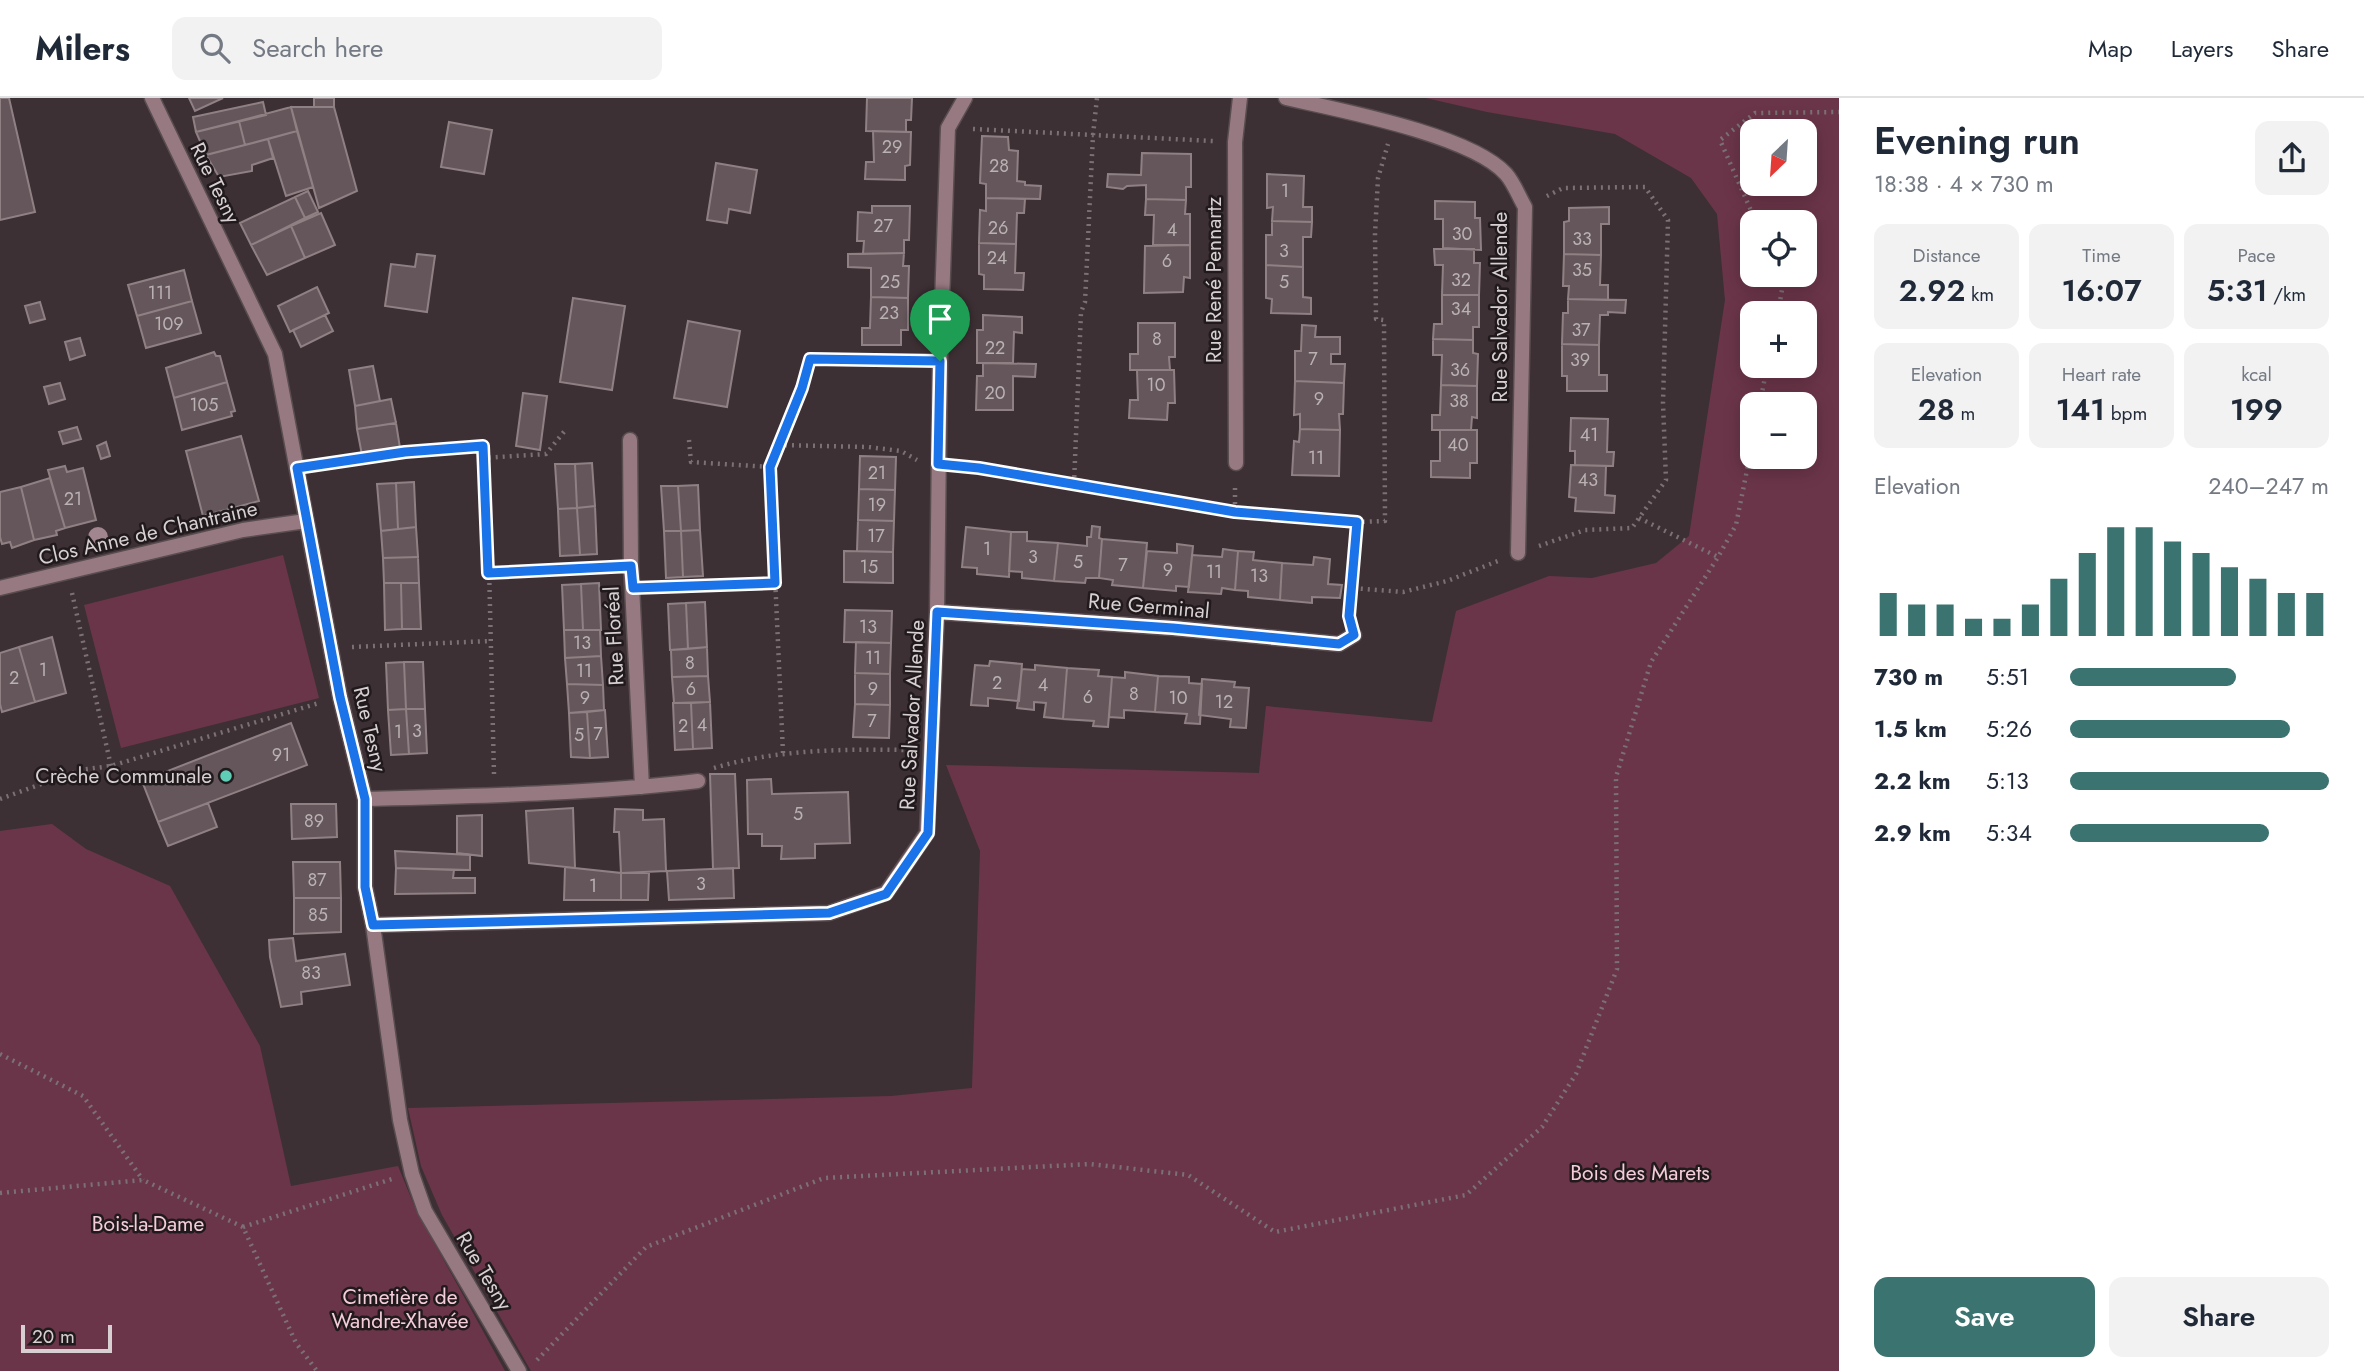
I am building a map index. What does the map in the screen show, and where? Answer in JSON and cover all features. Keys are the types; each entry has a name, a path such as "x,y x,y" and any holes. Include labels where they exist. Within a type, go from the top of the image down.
{"street":[{"name":"Rue Tesny","path":"152,98 275,354 340,697 365,799 365,887 373,925 400,1120 412,1174 425,1211 519,1371"},
{"name":"Rue Salvador Allende","path":"373,925 829,913 886,894 928,833 937,612 940,361 948,128 965,98"},
{"name":"Rue René Pennartz","path":"1236,463 1235,142 1240,98"},
{"name":"Rue Salvador Allende","path":"1286,98 1395,123 1488,159 1506,174 1525,207 1518,553"},
{"name":"Rue Floréal","path":"630,440 631,566 642,787"},
{"name":"Clos Anne de Chantraine","path":"0,588 243,530 306,521"},
{"name":"Rue Germinal","path":"937,612 1173,628 1339,644 1354,635"},
{"path":"365,799 494,796 698,781"}],"path":[{"path":"1074,484 1081,312 1085,302 1097,98"},
{"path":"1751,210 1720,140 1755,113 1839,112"},
{"path":"778,445 869,447 901,451 916,459 938,464 1235,512 1357,522 1385,520 1384,320 1376,319 1375,234 1378,178 1395,123"},
{"path":"948,128 1235,142"},
{"path":"1352,588 1403,592 1447,581 1585,530 1632,528 1666,480 1663,403 1668,220 1645,187 1563,188 1525,207"},
{"path":"783,752 770,467 802,388 810,359 940,361"},
{"path":"483,458 546,454 567,428"},
{"path":"689,440 691,462 770,467"},
{"path":"297,468 405,452 483,446 494,796"},
{"path":"536,1362 646,1247 824,1178 1090,1164 1188,1175 1275,1232 1466,1195 1542,1127 1576,1074 1617,969 1616,777 1651,662 1736,525 1747,469"},
{"path":"1639,518 1718,557"},
{"path":"1354,635 1349,616 1357,522"},
{"path":"488,573 631,566"},
{"path":"67,572 111,766"},
{"path":"633,588 775,583"},
{"path":"331,649 490,640"},
{"path":"0,799 80,769 111,766 340,697"},
{"path":"698,781 709,769 783,752 904,750"},
{"path":"0,1054 83,1096 143,1180 243,1227 296,1343 317,1371"},
{"path":"243,1227 412,1174"},
{"path":"0,1193 143,1180"}],"green space":[{"name":"Bois des Marets","path":"1426,98 1839,98 1839,1371 531,1371 442,1215 421,1166 408,1108 891,1096 972,1088 980,851 946,765 1259,773 1266,706 1432,722 1456,611 1549,576 1592,578 1656,563 1689,536 1725,300 1717,214 1691,178 1615,134 1487,112"},
{"path":"283,555 319,698 121,748 84,605"},
{"name":"Bois-la-Dame","path":"52,824 86,849 170,886 260,1046 291,1186 398,1166 416,1210 505,1371 0,1371 0,831"}],"building":[{"path":"0,98 9,98 35,212 0,220"},
{"path":"189,98 223,98 195,111"},
{"path":"314,98 334,98 334,107 314,107"},
{"path":"867,98 912,98 911,120 906,120 906,132 866,131"},
{"path":"263,102 266,115 196,132 193,117"},
{"path":"291,107 334,107 357,191 319,208"},
{"path":"291,107 297,131 245,145 239,121"},
{"path":"239,121 245,145 206,155 196,132"},
{"path":"449,122 492,130 484,174 441,167"},
{"path":"297,131 313,187 286,196 268,139"},
{"path":"873,131 911,132 910,165 905,166 905,180 865,179 866,162 874,162"},
{"path":"982,136 1008,137 1009,150 1018,151 1017,181 1025,182 1025,185 1041,186 1040,199 986,198 986,184 980,183"},
{"path":"268,139 273,158 252,165 252,171 219,177 206,155"},
{"path":"1142,153 1191,154 1191,187 1186,187 1186,200 1146,199 1146,185 1127,186 1123,189 1107,187 1108,174 1141,175"},
{"path":"716,163 757,170 750,213 729,209 727,223 707,220"},
{"path":"1267,174 1304,176 1303,207 1312,207 1312,222 1272,221 1273,207 1267,208"},
{"path":"308,191 318,212 305,218 295,197"},
{"path":"295,197 305,218 251,245 240,223"},
{"path":"986,198 1025,199 1024,213 1017,213 1016,244 979,243 980,210 986,211"},
{"path":"1146,199 1186,200 1185,214 1190,214 1190,245 1153,245 1154,215 1145,215"},
{"path":"1435,201 1475,202 1475,218 1480,218 1481,250 1443,248 1443,219 1435,219"},
{"path":"872,206 910,206 909,240 904,240 904,253 863,254 864,241 857,241 858,212 872,213"},
{"path":"1609,207 1609,224 1601,224 1601,255 1564,254 1564,222 1569,221 1569,208"},
{"path":"321,213 335,245 305,258 291,226"},
{"path":"1272,221 1312,222 1311,237 1303,237 1303,267 1266,265 1266,235 1272,235"},
{"path":"291,226 305,258 267,275 251,245"},
{"path":"979,243 1016,244 1015,273 1024,273 1023,290 984,289 984,275 979,274"},
{"path":"1190,245 1190,278 1184,277 1183,292 1144,293 1145,246"},
{"path":"1434,249 1474,249 1474,263 1480,263 1479,295 1442,295 1443,265 1435,265"},
{"path":"904,253 903,266 909,266 908,298 871,297 871,268 848,267 848,254"},
{"path":"417,254 435,256 427,312 385,306 391,264 415,267"},
{"path":"1564,254 1601,255 1600,285 1608,285 1608,300 1568,299 1569,286 1563,286"},
{"path":"1266,265 1303,267 1303,297 1311,298 1311,314 1271,313 1272,299 1266,298"},
{"path":"184,270 192,301 137,316 128,285"},
{"path":"317,287 329,313 290,332 278,306"},
{"path":"1442,295 1479,295 1479,327 1473,327 1473,340 1433,339 1434,324 1442,324"},
{"path":"871,297 908,298 908,330 901,330 901,345 862,345 862,328 870,328"},
{"path":"573,298 625,306 612,390 560,382"},
{"path":"1568,299 1626,300 1625,313 1608,312 1608,315 1600,315 1599,345 1562,344 1563,313 1568,313"},
{"path":"192,301 201,333 146,348 137,316"},
{"path":"40,302 45,319 30,323 25,306"},
{"path":"325,315 333,331 301,347 293,330"},
{"path":"983,315 1022,317 1022,333 1014,332 1013,363 977,363 977,330 983,330"},
{"path":"688,321 740,331 727,407 674,398"},
{"path":"1138,323 1175,323 1175,357 1169,357 1170,370 1130,370 1130,354 1138,354"},
{"path":"1302,325 1316,326 1315,337 1340,337 1340,354 1331,354 1331,364 1345,364 1344,383 1295,381 1295,351 1301,351"},
{"path":"80,338 85,355 70,360 65,342"},
{"path":"1433,339 1473,340 1473,353 1478,354 1477,386 1441,385 1442,355 1433,355"},
{"path":"1562,344 1599,345 1599,375 1607,375 1607,391 1567,391 1567,376 1562,376"},
{"path":"214,352 216,356 220,356 227,382 174,398 166,368"},
{"path":"983,363 1036,364 1035,377 1013,376 1013,410 976,410 977,376 983,376"},
{"path":"373,366 380,401 355,406 349,370"},
{"path":"1137,370 1174,370 1175,403 1168,403 1167,420 1129,418 1130,400 1138,400"},
{"path":"1295,381 1344,383 1343,414 1339,414 1340,430 1300,429 1300,414 1294,415"},
{"path":"227,382 235,411 231,412 232,416 182,430 174,398"},
{"path":"60,383 65,399 49,404 44,387"},
{"path":"1441,385 1477,386 1477,418 1472,417 1471,430 1432,430 1432,415 1440,415"},
{"path":"523,393 547,396 540,450 516,446"},
{"path":"391,399 396,423 357,429 355,406"},
{"path":"1571,418 1608,419 1607,452 1614,452 1613,466 1575,465 1575,451 1570,451"},
{"path":"396,423 400,448 362,455 357,429"},
{"path":"77,427 81,439 63,444 59,432"},
{"path":"1300,429 1340,430 1339,476 1292,475 1294,441 1299,442"},
{"path":"1440,430 1477,430 1477,463 1470,463 1470,478 1431,477 1431,461 1440,461"},
{"path":"241,436 259,501 203,516 186,451"},
{"path":"106,442 110,456 101,459 97,446"},
{"path":"860,456 896,457 895,490 859,489"},
{"path":"592,463 595,506 577,508 575,464"},
{"path":"555,464 575,464 577,508 558,509"},
{"path":"1571,465 1606,466 1605,495 1615,496 1614,513 1575,511 1576,498 1569,497"},
{"path":"65,466 67,472 83,468 96,520 65,528 48,470"},
{"path":"50,478 65,528 56,531 57,535 34,540 21,487"},
{"path":"414,482 416,527 398,529 396,483"},
{"path":"396,483 398,529 381,531 377,484"},
{"path":"698,485 700,530 681,531 678,486"},
{"path":"661,486 678,486 681,531 664,531"},
{"path":"21,487 34,540 12,548 10,542 2,544 0,537 0,492"},
{"path":"859,489 895,490 894,521 858,520"},
{"path":"595,506 597,554 580,555 577,508"},
{"path":"577,508 580,555 560,556 558,509"},
{"path":"858,520 894,521 893,552 857,551"},
{"path":"1092,526 1100,527 1099,538 1102,539 1099,578 1086,578 1085,583 1054,581 1058,543 1087,546 1087,537 1091,537"},
{"path":"416,527 418,557 383,558 381,531"},
{"path":"966,527 1011,532 1009,577 977,574 977,568 962,567"},
{"path":"700,530 703,576 683,577 681,531"},
{"path":"664,531 681,531 683,577 666,578"},
{"path":"1011,532 1027,532 1027,541 1058,543 1054,581 1022,578 1022,572 1009,571"},
{"path":"1102,539 1147,543 1143,588 1112,585 1113,580 1099,578"},
{"path":"1177,544 1193,546 1189,587 1176,586 1176,591 1143,588 1147,551 1177,553"},
{"path":"1223,549 1238,551 1235,590 1222,588 1221,594 1188,592 1192,555 1222,557"},
{"path":"844,551 893,552 893,583 844,582"},
{"path":"1238,551 1254,552 1253,560 1282,563 1280,600 1248,597 1248,591 1235,590"},
{"path":"418,557 419,583 384,583 383,558"},
{"path":"1314,557 1330,559 1328,584 1342,585 1340,598 1312,597 1312,603 1280,600 1282,563 1313,565"},
{"path":"384,583 401,583 402,629 385,630"},
{"path":"401,583 419,583 421,629 402,629"},
{"path":"599,583 601,630 583,630 581,584"},
{"path":"581,584 583,630 564,630 562,585"},
{"path":"705,602 707,647 688,649 686,603"},
{"path":"686,603 688,649 670,650 668,604"},
{"path":"845,610 892,611 891,643 844,642"},
{"path":"564,630 600,630 601,656 565,658"},
{"path":"52,637 66,693 35,702 19,647"},
{"path":"856,642 891,643 890,674 855,673"},
{"path":"19,647 35,702 2,712 0,653"},
{"path":"707,647 708,676 672,677 671,650"},
{"path":"601,656 603,685 567,684 565,658"},
{"path":"990,661 1022,664 1019,701 988,698 988,706 971,705 975,665 989,666"},
{"path":"404,662 406,709 388,710 386,663"},
{"path":"404,662 423,662 425,709 406,709"},
{"path":"1035,665 1067,668 1063,719 1044,717 1046,703 1034,702 1034,710 1017,708 1022,669 1035,670"},
{"path":"1067,668 1099,670 1098,676 1112,677 1108,727 1093,726 1094,721 1063,719"},
{"path":"1125,672 1158,676 1155,712 1124,710 1124,718 1109,717 1112,677 1125,678"},
{"path":"855,673 890,674 890,705 855,704"},
{"path":"708,676 710,702 674,703 672,677"},
{"path":"1158,676 1189,677 1189,683 1202,684 1200,724 1185,723 1187,714 1155,712"},
{"path":"1202,679 1235,682 1234,687 1249,688 1246,728 1230,727 1231,719 1199,715"},
{"path":"567,684 603,685 604,710 569,713"},
{"path":"710,702 712,748 693,749 691,703"},
{"path":"673,703 691,703 693,749 675,750"},
{"path":"855,704 890,705 889,738 853,737"},
{"path":"406,709 409,754 391,755 388,710"},
{"path":"406,709 425,709 427,753 409,754"},
{"path":"605,710 608,757 590,758 587,712"},
{"path":"587,712 590,758 571,757 569,713"},
{"path":"291,723 307,765 158,822 142,781"},
{"path":"710,774 735,774 739,868 713,869"},
{"path":"771,779 772,794 848,792 850,843 815,844 815,858 781,859 782,846 762,846 762,834 748,834 747,780"},
{"path":"208,803 217,827 168,846 158,822"},
{"path":"291,804 336,804 337,837 292,839"},
{"path":"573,808 575,868 529,863 526,811"},
{"path":"615,809 643,810 643,820 664,819 666,871 621,873 619,832 614,832"},
{"path":"482,815 482,856 457,853 457,816"},
{"path":"395,851 470,855 470,870 396,868"},
{"path":"293,862 340,862 341,898 294,898"},
{"path":"565,867 621,873 621,900 564,900"},
{"path":"396,868 454,870 453,878 475,878 475,893 395,894"},
{"path":"733,868 734,898 669,900 667,871"},
{"path":"621,873 649,873 648,900 621,900"},
{"path":"294,898 341,898 341,932 294,934"},
{"path":"293,938 296,961 345,954 350,985 301,992 302,1004 281,1007 269,940"}],"place":[{"name":"Crèche Communale","path":"226,776"}],"route":[{"path":"810,359 940,361 938,464 979,468 1235,512 1357,522 1349,616 1354,635 1339,644 1173,628 937,612 928,833 886,894 829,913 373,925 365,887 365,799 340,697 297,468 405,452 483,446 488,573 631,566 633,588 775,583 770,467 802,388 810,359"}],"park label":[{"name":"Cimetière de Wandre-Xhavée","path":"400,1309"}]}
